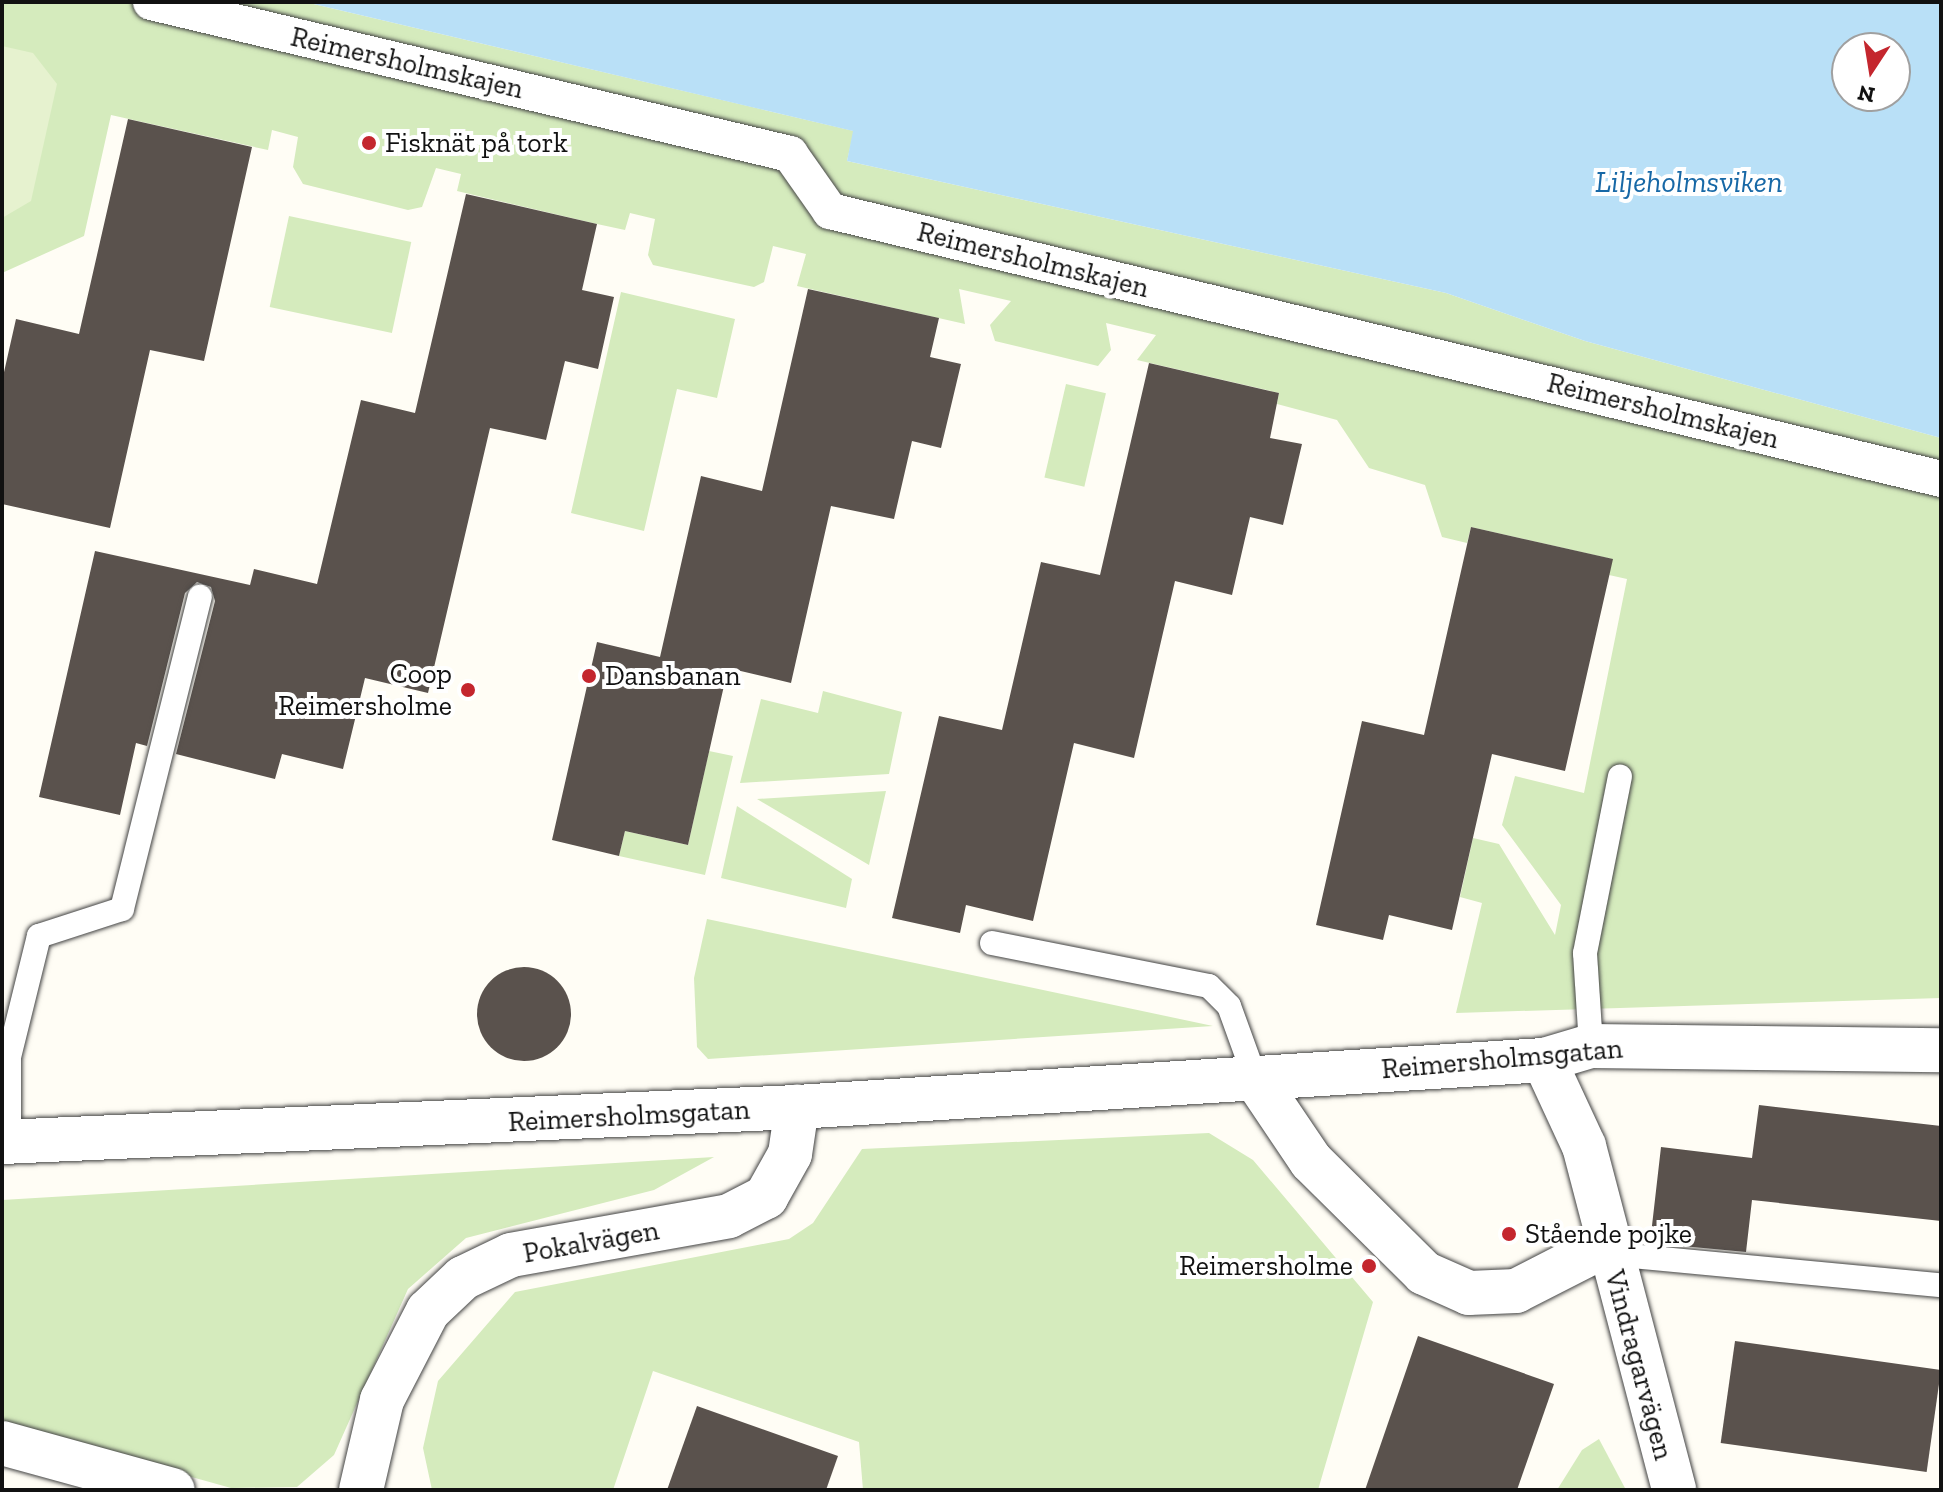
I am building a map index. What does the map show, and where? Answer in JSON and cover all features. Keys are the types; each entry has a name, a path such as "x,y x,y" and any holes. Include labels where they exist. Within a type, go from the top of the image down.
{"street":[{"name":"Reimersholmskajen","path":"151,2 790,154 830,211 1941,479"},
{"name":"Reimersholmsgatan","path":"5,1142 797,1107 1544,1060 1591,1046 1941,1050"},
{"name":"Vindragarvägen","path":"1544,1060 1584,1146 1674,1490"},
{"path":"1255,1078 1311,1161 1424,1273 1469,1293 1516,1291 1609,1249"},
{"name":"Pokalvägen","path":"361,1490 382,1400 428,1311 463,1278 511,1255 741,1210 766,1197 790,1154 797,1107"},
{"path":"2,1443 173,1490"}],"lane":[{"path":"5,1142 9,1057 39,936 122,909 200,597"},
{"path":"1591,1046 1585,953 1620,776"},
{"path":"992,943 1209,986 1229,1006 1255,1078"},
{"path":"1609,1249 1941,1285"}],"green space":[{"path":"2,2 305,2 854,131 847,161 1446,293 1585,341 1941,438 1941,998 1456,1013 1482,903 1460,897 1473,838 1499,844 1555,935 1561,905 1502,825 1515,776 1584,793 1627,579 1609,575 1612,559 1471,527 1467,543 1442,537 1425,485 1369,468 1337,420 1277,404 1279,393 1137,360 1156,335 1106,323 1111,350 1098,366 995,341 990,325 1011,301 959,289 965,324 797,286 806,254 773,246 764,282 754,287 653,265 648,255 655,219 630,213 625,230 597,224 457,191 461,174 436,168 422,207 408,210 303,184 293,167 298,137 272,130 268,150 111,115 84,236 2,273"},
{"path":"2,46 33,53 57,84 31,201 2,218"},
{"path":"289,216 411,242 392,333 270,307"},
{"path":"621,292 735,319 717,398 677,389 644,531 571,513"},
{"path":"1066,384 1106,393 1084,487 1044,478"},
{"path":"823,691 902,712 889,774 740,783 761,699 818,713"},
{"path":"709,751 733,756 705,875 619,856 625,831 688,845"},
{"path":"886,791 869,865 757,799"},
{"path":"737,806 852,879 846,908 721,878"},
{"path":"707,919 1213,1026 708,1059 697,1047 694,978"},
{"path":"1209,1133 1253,1160 1373,1302 1318,1490 863,1490 859,1442 653,1371 613,1490 432,1490 423,1448 438,1381 515,1292 789,1239 813,1223 862,1149"},
{"path":"714,1157 654,1190 466,1238 408,1289 334,1455 297,1487 231,1488 2,1424 2,1200"},
{"path":"1599,1439 1626,1490 1557,1490 1582,1450"}],"water":[{"name":"Liljeholmsviken","path":"305,2 1941,2 1941,438 1585,341 1446,293 847,161 853,131"}],"building":[{"path":"128,119 252,147 204,361 150,350 110,528 2,504 2,381 16,319 79,334"},
{"path":"466,194 597,224 582,290 614,297 598,369 565,361 546,440 490,428 428,693 365,678 343,769 282,754 275,779 176,754 215,601 211,587 197,582 185,593 147,746 136,743 120,815 39,797 95,551 250,585 254,569 317,584 361,400 415,413"},
{"path":"808,289 939,318 930,357 961,364 941,448 912,441 894,519 831,506 791,683 728,668 688,845 625,831 619,856 552,840 597,642 660,657 701,476 762,491"},
{"path":"1149,363 1279,393 1270,438 1302,444 1283,525 1250,517 1232,595 1175,581 1134,758 1074,743 1033,921 966,905 960,933 892,918 939,716 1002,730 1041,562 1100,575"},
{"path":"1471,527 1613,559 1565,771 1492,754 1452,930 1389,915 1383,940 1316,925 1362,721 1424,735"},
{"path":"524,967 542,971 557,981 567,996 571,1014 567,1032 557,1047 542,1057 524,1061 506,1057 491,1047 481,1032 477,1014 481,996 491,981 506,971"},
{"path":"1759,1105 1941,1126 1941,1221 1752,1200 1746,1252 1650,1243 1661,1147 1752,1158"},
{"path":"1418,1336 1554,1384 1517,1490 1365,1490"},
{"path":"1735,1341 1941,1370 1927,1472 1721,1443"},
{"path":"697,1406 838,1456 826,1490 667,1490"}],"place":[{"name":"Fisknät på tork","path":"369,143"},
{"name":"Dansbanan","path":"589,676"},
{"name":"Coop Reimersholme","path":"468,690"},
{"name":"Stående pojke","path":"1509,1234"},
{"name":"Reimersholme","path":"1369,1266"}]}
